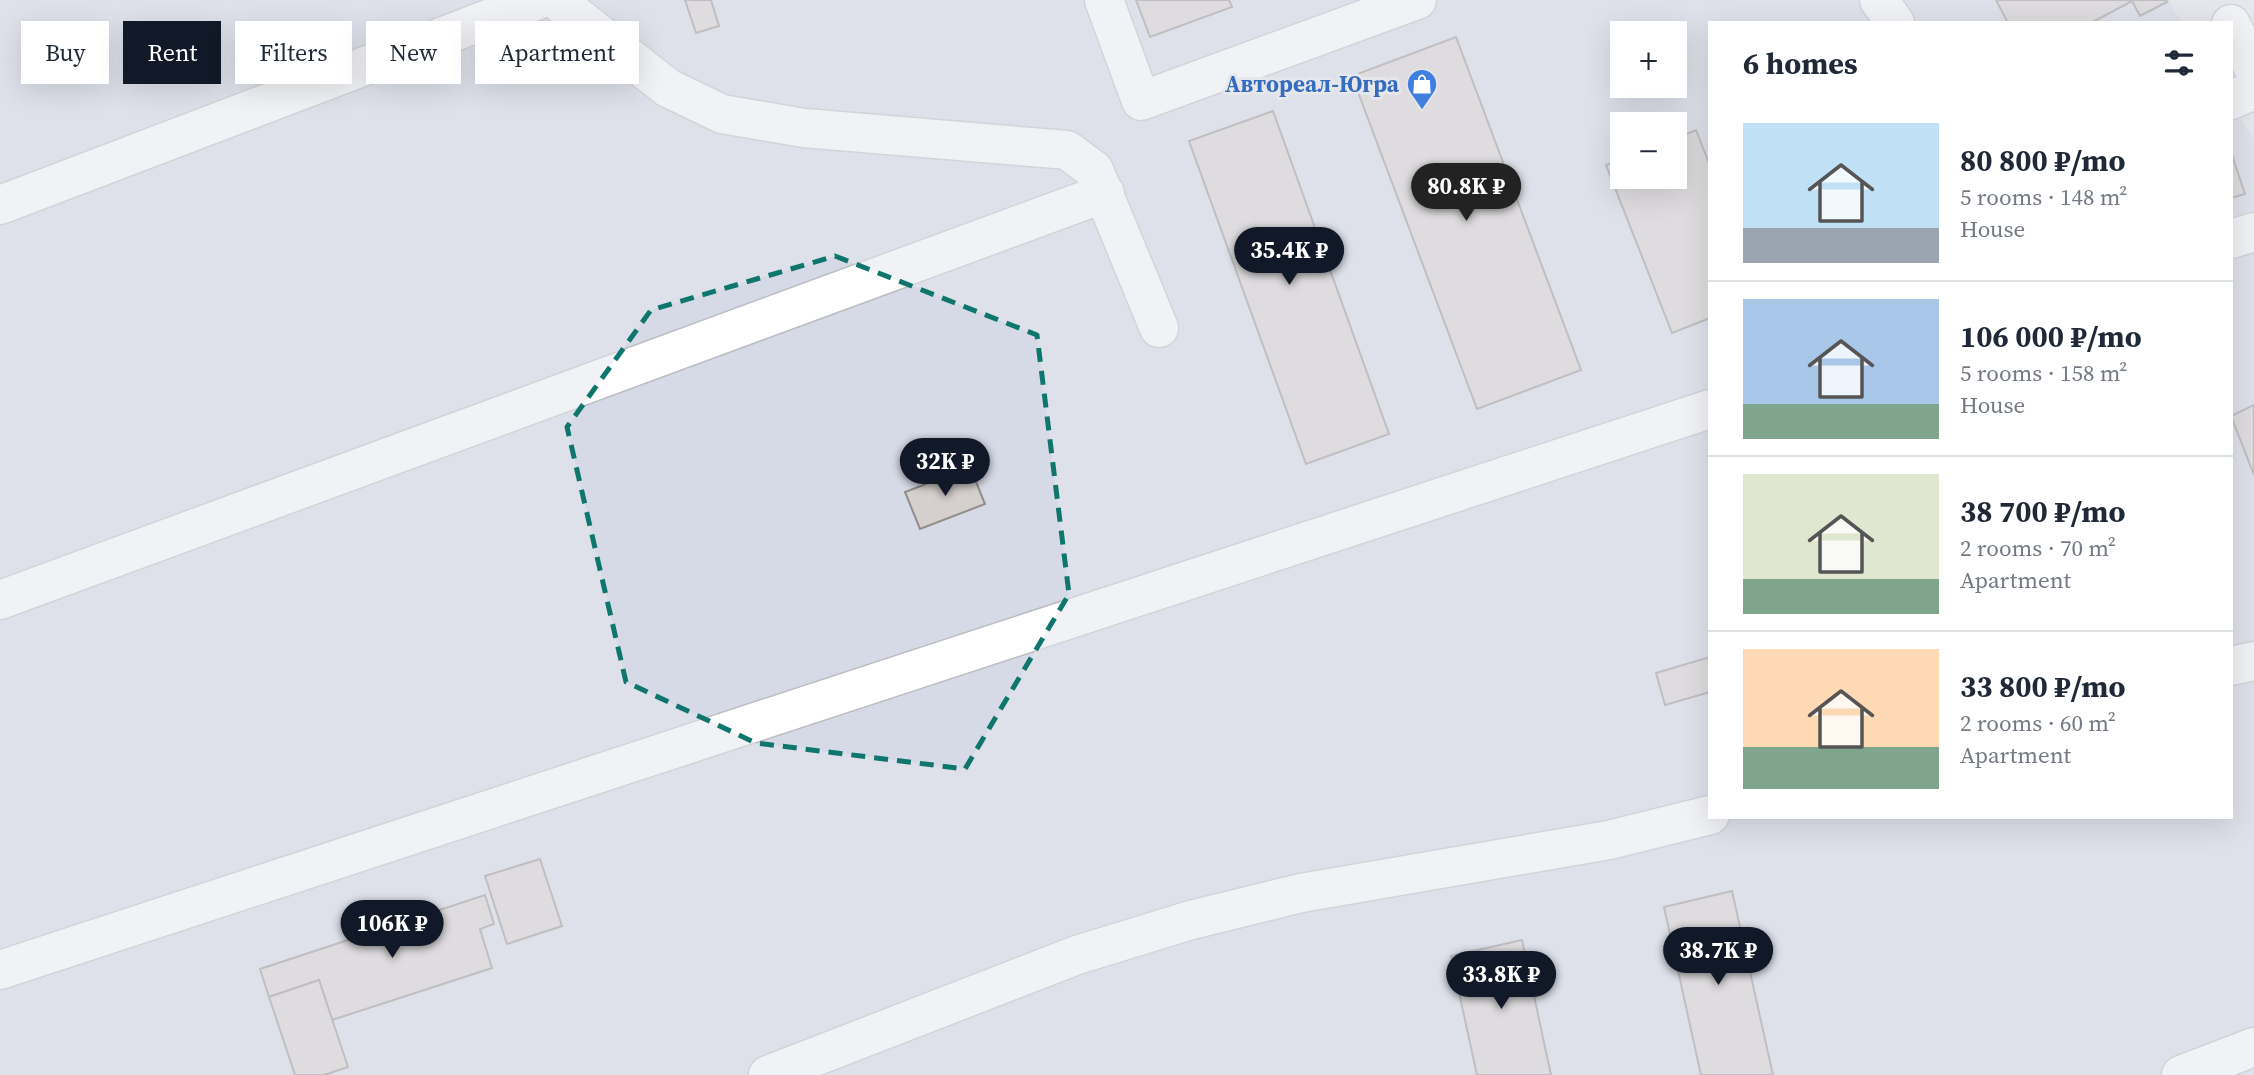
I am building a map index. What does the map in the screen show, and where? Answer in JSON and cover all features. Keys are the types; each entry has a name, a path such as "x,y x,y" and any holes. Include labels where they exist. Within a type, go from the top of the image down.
{"lane":[{"path":"0,205 538,0"},
{"path":"556,0 668,88 722,114 804,128 1067,150 1094,170 1159,328"},
{"path":"1104,0 1141,101 1417,0"},
{"path":"1879,0 1894,21"},
{"path":"2219,0 2230,21"},
{"path":"2233,28 2254,69"},
{"path":"2233,99 2254,90"},
{"path":"0,600 1105,193"},
{"path":"2233,238 2254,232"},
{"path":"0,970 1708,410"},
{"path":"2233,666 2254,661"},
{"path":"768,1075 1077,955 1191,920 1301,893 1609,840 1708,816"},
{"path":"2181,1075 2254,1047"}],"highlighted area":[{"path":"835,256 1037,335 1069,594 965,769 756,743 626,682 567,427 651,310"}],"shaded area":[{"path":"0,0 2169,0 2181,21 1708,21 1708,819 2233,819 2233,105 2254,141 2254,1075 0,1075"}],"building":[{"path":"685,0 711,0 719,26 696,33"},
{"path":"1136,0 1229,0 1232,7 1150,37"},
{"path":"1996,0 2166,0 2167,2 2140,16 2132,1 2095,21 2007,21"},
{"path":"1456,37 1581,370 1477,409 1352,76"},
{"path":"1273,111 1389,434 1306,464 1189,141"},
{"path":"1696,130 1708,161 1708,319 1672,333 1615,189 1687,189 1687,134"},
{"path":"2233,158 2245,194 2233,197"},
{"path":"2254,405 2254,475 2233,421 2233,415"},
{"path":"970,467 985,504 920,529 905,492"},
{"path":"1708,658 1708,693 1665,705 1656,673"},
{"path":"540,859 562,926 507,944 485,876"},
{"path":"1732,891 1773,1075 1701,1075 1664,907"},
{"path":"485,895 494,924 480,929 492,968 332,1020 319,980 269,997 260,969"},
{"path":"1522,940 1551,1075 1477,1075 1451,956"},
{"path":"319,980 348,1067 324,1075 295,1075 269,997"}],"place":[{"name":"Автореал-Югра","path":"1422,111"}]}
